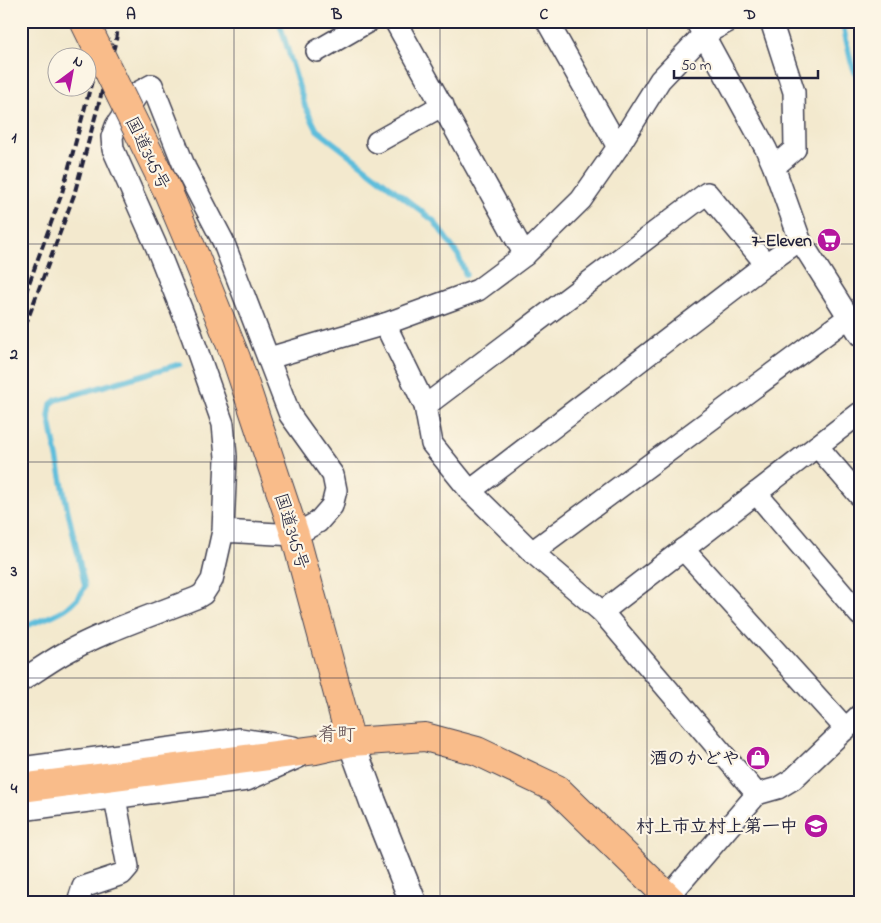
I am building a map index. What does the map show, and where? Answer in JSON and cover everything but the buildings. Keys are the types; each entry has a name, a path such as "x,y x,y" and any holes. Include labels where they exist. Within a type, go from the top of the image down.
{"main road":[{"name":"国道345号","path":"84,21 168,192 236,358 295,535 351,742"},
{"path":"21,788 315,750 351,742 425,737 478,751 557,789 668,900"}],"street":[{"path":"317,51 369,21"},
{"path":"395,21 525,254"},
{"path":"547,21 618,147"},
{"path":"268,358 385,324 478,290 525,254 581,200 618,147 660,80 700,28 729,21"},
{"path":"771,21 794,92 794,149 774,167"},
{"path":"700,28 766,148 800,240 860,335"},
{"path":"21,681 78,647 203,594 212,580 223,531 226,457 223,424 192,336 157,248 113,150 112,137 116,126 139,92 152,85 185,168 223,240 290,415 333,475 336,490 332,506 318,522 295,535 223,531"},
{"path":"376,142 443,106"},
{"path":"425,406 707,193 766,264"},
{"path":"470,491 800,240"},
{"path":"532,552 849,317"},
{"path":"385,324 425,406 432,444 470,491 532,552 602,612 756,794"},
{"path":"602,612 860,412"},
{"path":"817,446 860,496"},
{"path":"756,493 860,615"},
{"path":"668,900 756,794 778,788 793,779 853,722 683,549"},
{"path":"21,768 240,739 315,750"},
{"path":"351,742 373,802 414,902"},
{"path":"21,810 247,780 315,750"},
{"path":"80,902 79,899 83,887 122,874 128,867 114,798"}],"waterway":[{"path":"279,21 305,106 317,130 434,221 458,255 466,275"},
{"path":"842,21 851,62 860,85"},
{"path":"21,628 66,608 74,602 85,586 49,416 51,404 56,400 180,364"}],"railway":[{"path":"21,305 62,193 108,21"},
{"path":"21,337 74,195 116,40 119,21"}],"place":[{"name":"7-Eleven","path":"829,240"},
{"name":"酒のかどや","path":"758,758"},
{"name":"村上市立村上第一中","path":"816,826"}],"district":[{"name":"肴町","path":"337,733"}]}
